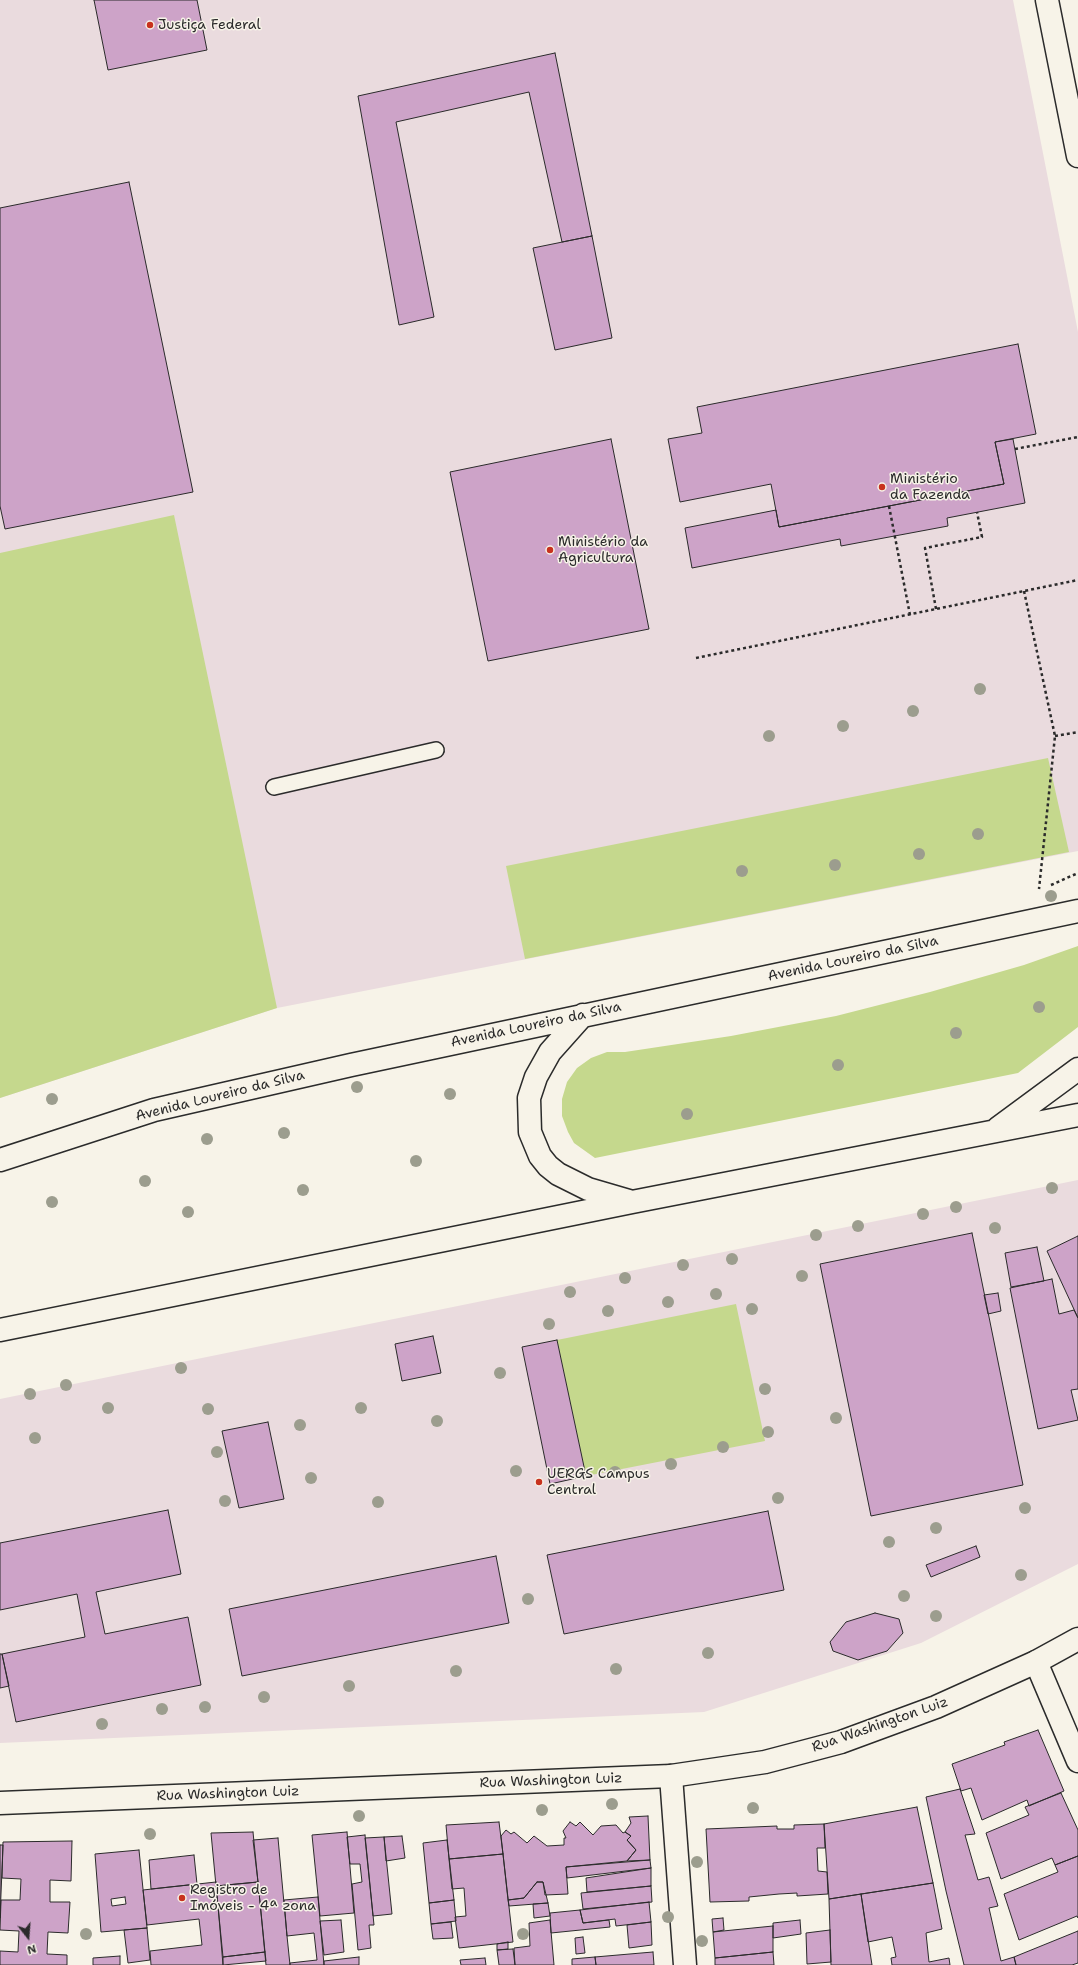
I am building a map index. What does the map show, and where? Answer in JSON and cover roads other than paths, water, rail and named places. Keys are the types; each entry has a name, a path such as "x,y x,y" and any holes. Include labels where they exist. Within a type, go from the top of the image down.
{"main road":[{"path":"1048,0 1078,156"},
{"name":"Avenida Loureiro da Silva","path":"0,1160 154,1110 351,1064 1078,911"},
{"path":"583,1015 550,1052 536,1077 529,1098 530,1132 540,1156 548,1166 558,1174 588,1189 632,1202"},
{"path":"992,1132 1078,1069"},
{"path":"0,1330 632,1202 1078,1114"},
{"name":"Rua Washington Luiz","path":"0,1803 671,1776 765,1762 840,1742 936,1707 1036,1662 1078,1639"},
{"path":"1036,1662 1078,1761"},
{"path":"671,1776 685,1965"}],"lane":[{"path":"274,787 436,750"}],"place":[{"name":"Justiça Federal","path":"150,25"},
{"name":"Ministério da Fazenda","path":"882,487"},
{"name":"Ministério da Agricultura","path":"550,550"},
{"name":"UERGS Campus Central","path":"539,1482"},
{"name":"Registro de Imóveis - 4ª zona","path":"182,1898"}]}
